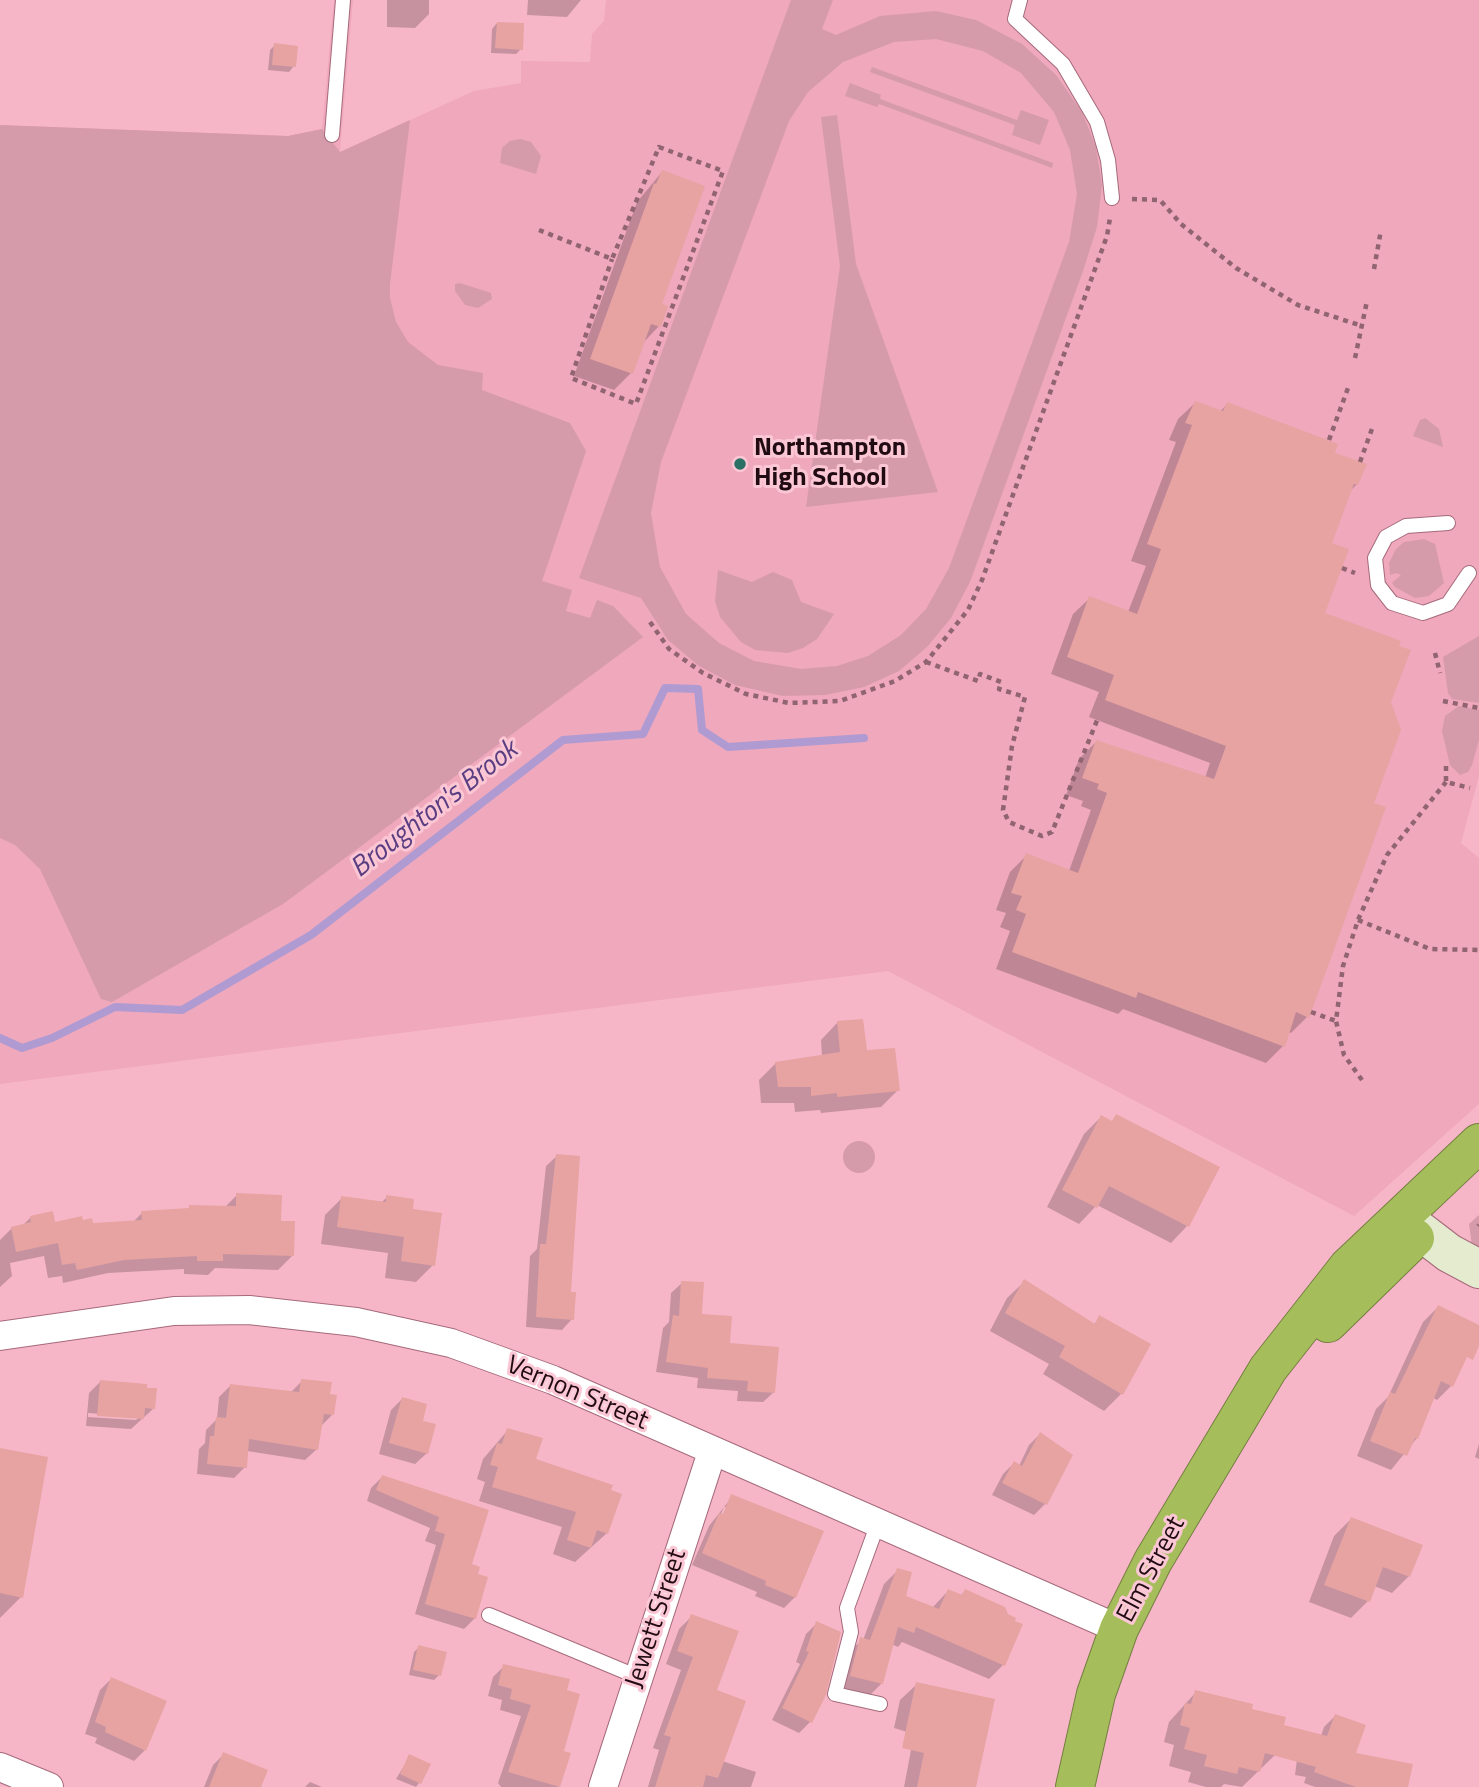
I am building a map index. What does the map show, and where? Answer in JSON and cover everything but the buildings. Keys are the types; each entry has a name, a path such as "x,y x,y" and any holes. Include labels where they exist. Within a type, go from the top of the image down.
{"highway":[{"path":"1412,1224 1479,1143"},
{"path":"1412,1224 1479,1171"},
{"name":"Elm Street","path":"1076,1787 1096,1694 1119,1629 1153,1561 1268,1369 1348,1267 1412,1224"}],"street":[{"path":"1412,1224 1449,1253 1479,1269"},
{"name":"Vernon Street","path":"0,1336 174,1311 249,1310 356,1322 451,1343 554,1380 712,1452 1119,1629"},
{"name":"Jewett Street","path":"603,1787 712,1452"},
{"path":"0,1767 49,1787"}],"lane":[{"path":"332,135 343,0"},
{"path":"1020,0 1015,19 1063,64 1097,122 1108,160 1112,198"},
{"path":"1448,523 1406,526 1386,537 1375,558 1378,585 1392,603 1423,613 1448,604 1469,573"},
{"path":"878,1523 847,1608 851,1632 835,1695 880,1704"},
{"path":"489,1615 638,1677"}],"path":[{"path":"636,404 723,171 659,147 612,259 570,378 636,404 643,406"},
{"path":"650,622 669,649 703,673 746,694 789,703 840,701 895,681 926,662 968,610 982,580 1107,236 1112,198"},
{"path":"1146,199 1160,201 1181,224 1236,268 1288,299 1362,326"},
{"path":"538,230 612,259"},
{"path":"1374,269 1381,230"},
{"path":"1356,358 1367,301"},
{"path":"1329,440 1348,388"},
{"path":"1360,462 1373,426"},
{"path":"1342,568 1355,573"},
{"path":"1435,653 1440,673"},
{"path":"926,662 978,681 980,674 1002,682 999,689 1025,697 1012,746 1003,810 1009,822 1042,836 1052,832 1098,718"},
{"path":"1443,701 1479,708"},
{"path":"1362,1080 1344,1055 1336,1021 1343,966 1358,920 1387,855 1446,782 1446,766"},
{"path":"1446,782 1470,788"},
{"path":"1358,920 1417,946 1440,950 1479,950"},
{"path":"1311,1012 1336,1021"}],"shaded area":[{"name":"Northampton High School","path":"334,0 353,0 340,152 474,91 521,83 521,61 590,62 592,34 604,21 606,0 1479,0 1479,776 1461,843 1479,858 1479,1104 1354,1216 888,971 0,1084 0,125 288,136 322,129"},
{"path":"791,0 833,0 822,29 836,35 880,16 936,11 976,20 1022,44 1056,75 1082,112 1096,147 1102,185 1097,227 970,582 951,618 927,647 899,671 864,687 825,695 783,696 735,685 699,666 668,640 641,598 579,578","holes":["936,39 983,51 1021,73 1054,112 1070,150 1077,194 1069,242 949,568 926,609 901,635 868,656 837,666 801,669 754,661 719,643 686,614 660,567 651,513 661,462 789,121 808,92 843,62 894,42"]},
{"path":"872,67 1017,120 1021,110 1049,120 1040,145 1012,135 1015,125 870,72"},
{"path":"850,83 881,95 880,99 1053,163 1052,168 879,104 877,107 845,96"},
{"path":"837,115 856,264 938,492 806,507 840,266 821,117"},
{"path":"410,120 390,284 390,298 396,322 408,342 438,365 483,373 482,390 570,423 586,451 542,581 572,590 566,611 590,618 597,600 613,606 643,637 283,904 112,1002 101,999 40,869 15,845 0,838 0,125 288,136 322,129 340,152"},
{"path":"520,139 531,142 541,156 536,174 500,163 502,148 510,141"},
{"path":"460,283 491,293 492,299 478,308 465,305 455,291 455,284"},
{"path":"1425,418 1439,429 1443,447 1413,436 1420,420"},
{"path":"1424,539 1435,544 1444,583 1429,596 1415,598 1392,583 1401,575 1390,575 1389,563 1396,549 1404,542"},
{"path":"718,570 752,582 773,572 792,580 801,602 834,614 817,639 803,648 788,653 755,650 741,642 720,617 715,601"},
{"path":"1479,636 1479,703 1452,699 1448,693 1443,657"},
{"path":"1459,706 1479,710 1479,740 1472,765 1468,772 1460,775 1450,765 1442,731 1445,716"},
{"path":"859,1141 870,1146 875,1157 870,1168 859,1173 848,1168 843,1157 848,1146"},
{"path":"1479,1215 1479,1249 1472,1246 1469,1224"}],"waterway":[{"name":"Broughton's Brook","path":"0,1038 22,1048 52,1038 115,1007 182,1010 311,935 563,740 643,734 665,688 698,689 702,730 728,747 864,738"}],"place":[{"name":"Northampton High School","path":"740,464"}]}
